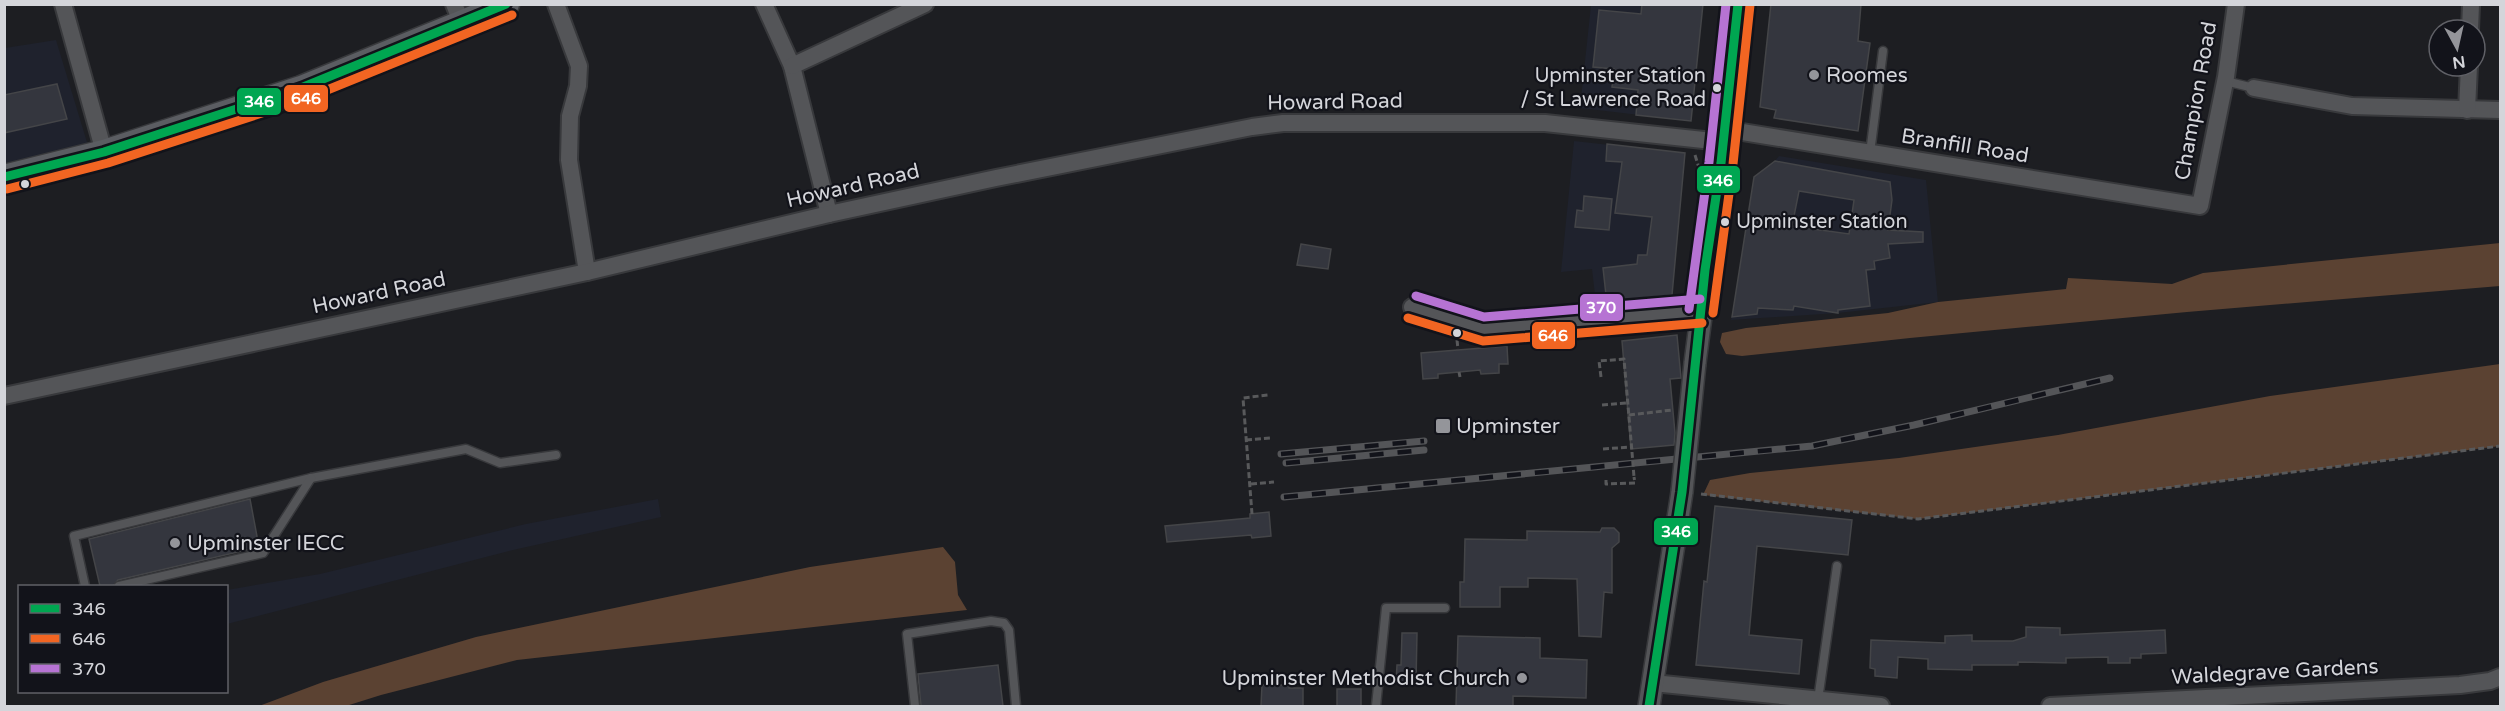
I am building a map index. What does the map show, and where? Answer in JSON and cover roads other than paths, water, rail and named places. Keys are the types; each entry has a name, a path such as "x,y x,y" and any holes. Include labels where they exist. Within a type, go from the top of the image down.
{"main road":[{"path":"4,177 104,152 301,88 458,14 507,4"}],"street":[{"path":"63,4 104,152"},
{"path":"556,4 579,66 578,86 570,116 569,160 587,272"},
{"path":"764,4 792,66 829,214"},
{"path":"792,66 925,4"},
{"path":"1648,706 1682,492 1738,4"},
{"name":"Champion Road","path":"2200,206 2225,81 2236,4"},
{"path":"2467,110 2468,78"},
{"path":"2254,88 2352,106 2500,110"},
{"name":"Howard Road","path":"4,396 587,272 829,214 1007,175 1252,127 1283,123 1545,123 1723,136"},
{"name":"Branfill Road","path":"1723,136 1870,153 2200,206"},
{"path":"1412,307 1484,328 1701,311"},
{"name":"Waldegrave Gardens","path":"2050,706 2165,703 2460,685 2490,681 2500,677"},
{"path":"1653,682 1881,706"}],"lane":[{"path":"1870,153 1883,51"},
{"path":"2225,81 2254,88"},
{"path":"85,585 74,536 311,478 466,449 500,463 556,455"},
{"path":"124,585 263,554 311,478"},
{"path":"1818,700 1837,566"},
{"path":"1376,706 1386,608 1445,608"},
{"path":"915,706 907,634 991,621 1004,623 1009,630 1016,706"}],"railway":[{"path":"1284,497 1812,446 1914,425 2110,378"},
{"path":"1281,454 1424,441"},
{"path":"1286,463 1424,450"}],"place":[{"name":"Roomes","path":"1814,75"},
{"name":"Upminster Station / St Lawrence Road","path":"1717,88"},
{"name":"Upminster Station","path":"1725,222"},
{"name":"Upminster","path":"1443,426"},
{"name":"Upminster IECC","path":"175,543"},
{"name":"Upminster Methodist Church","path":"1522,678"}]}
